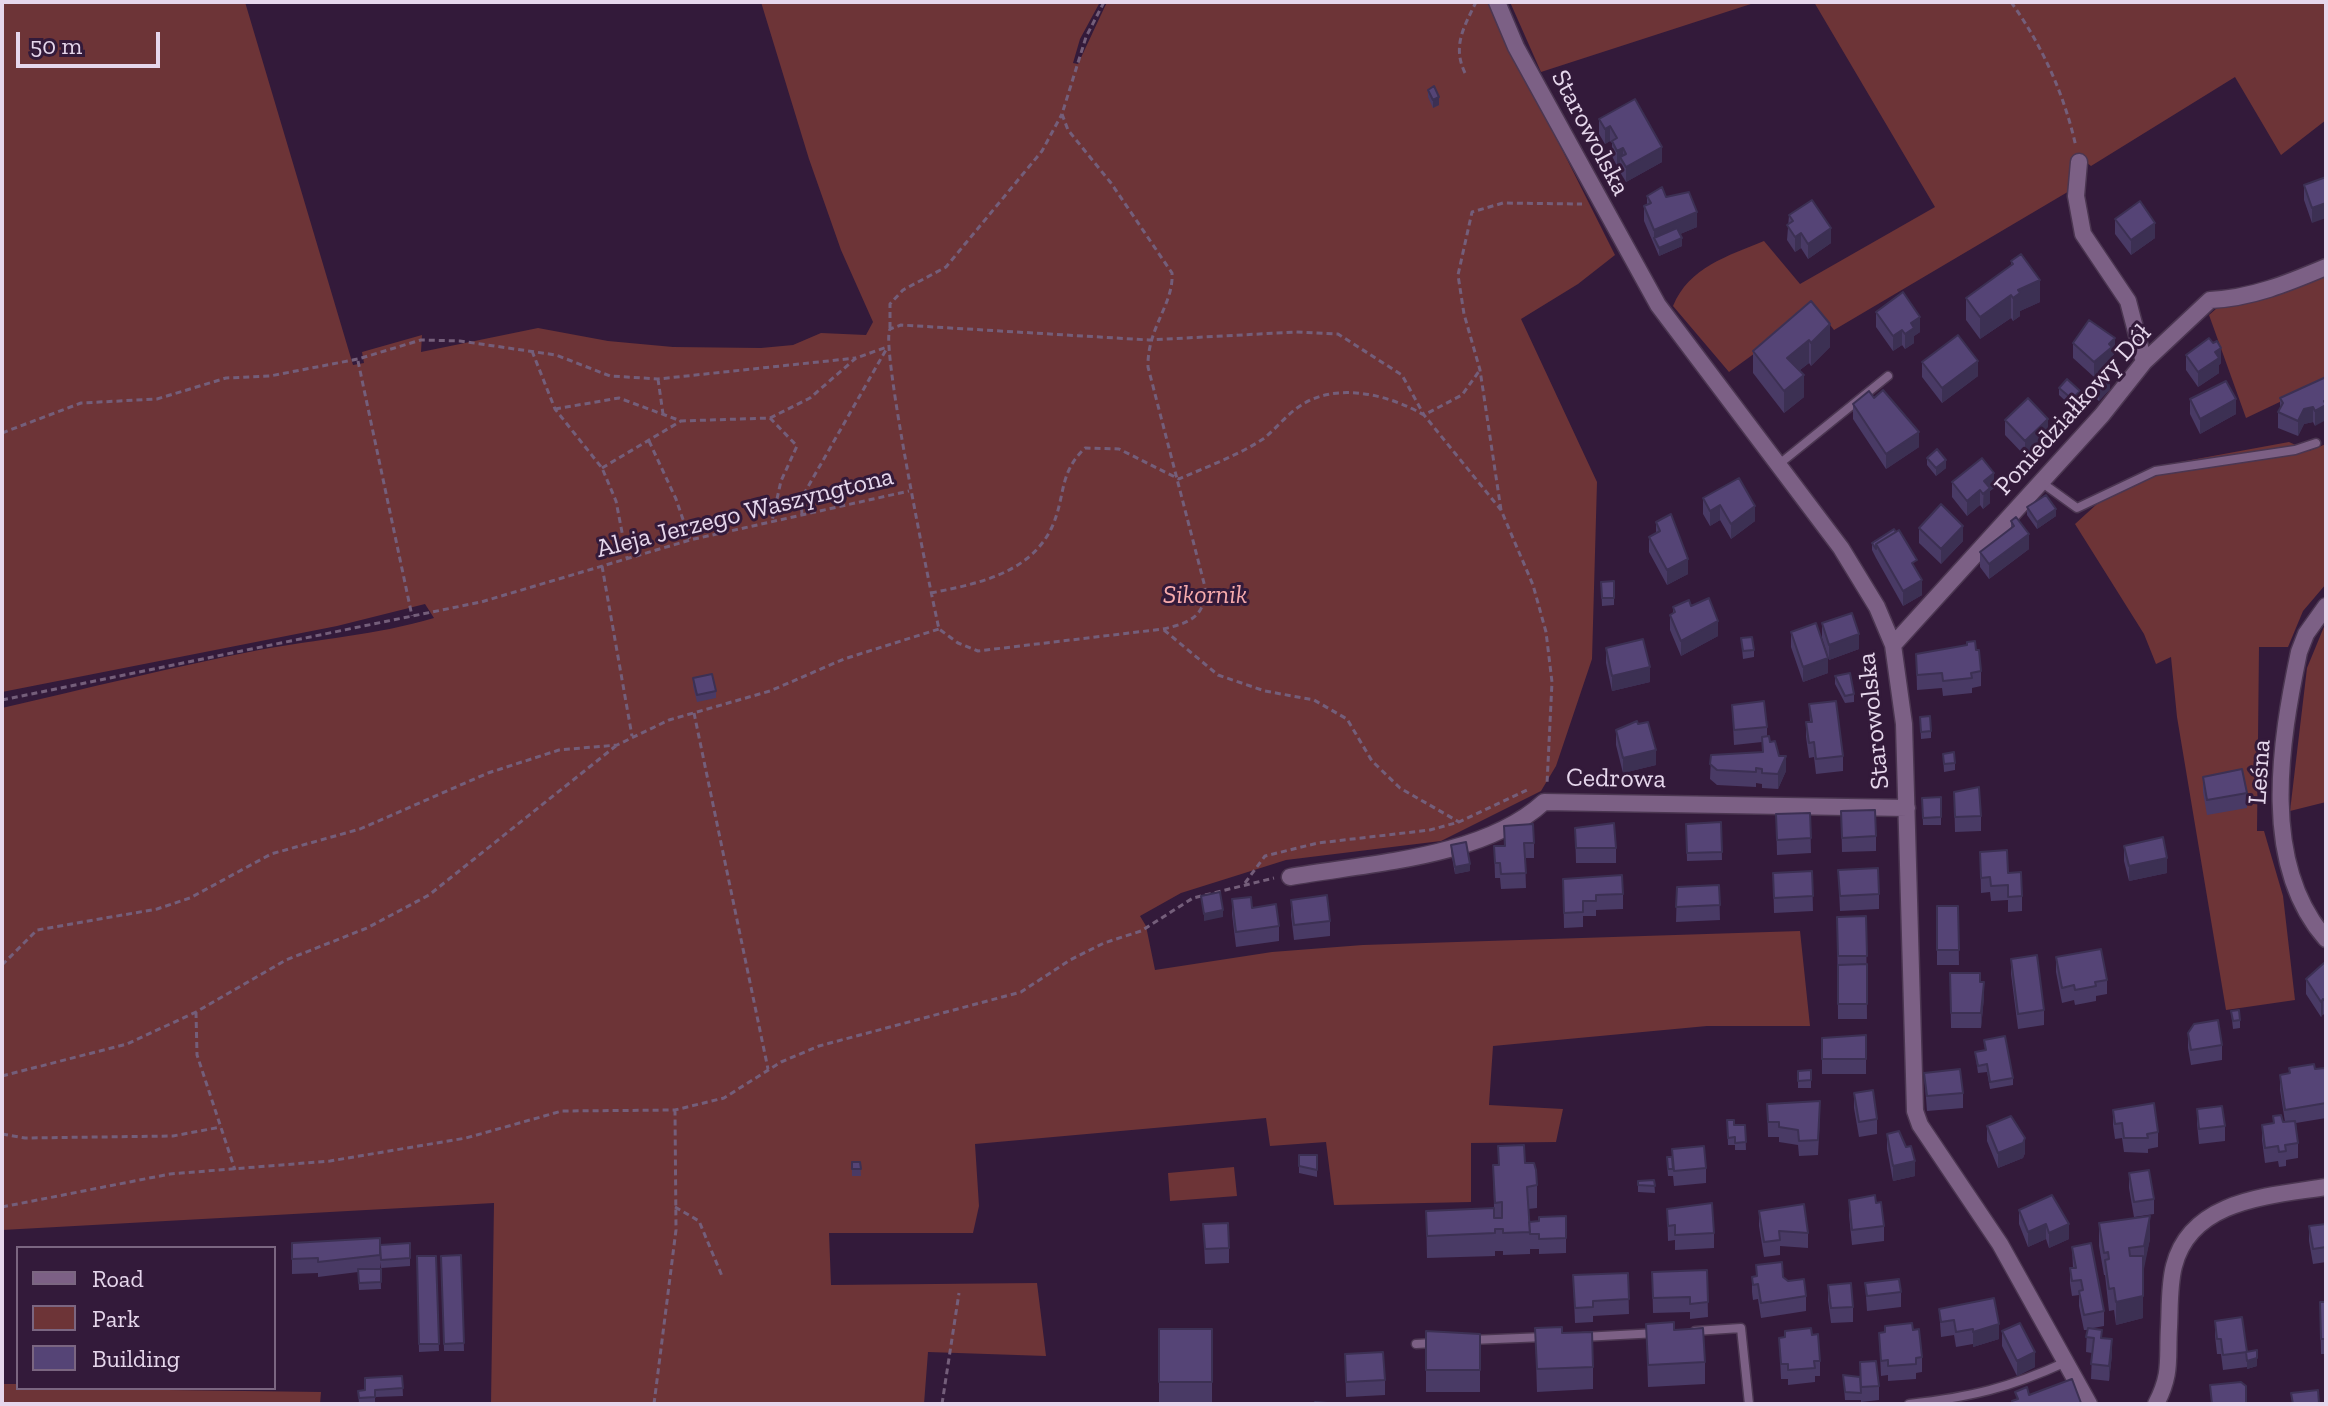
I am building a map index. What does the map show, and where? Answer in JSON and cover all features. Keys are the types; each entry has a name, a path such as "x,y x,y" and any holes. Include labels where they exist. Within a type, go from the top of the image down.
{"street":[{"name":"Starowolska","path":"1497,2 1516,47 1602,207 1670,324 1841,548 1877,607 1893,645 1904,724 1915,1111 1920,1125 2000,1244 2089,1404"},
{"path":"2079,162 2076,196 2083,234 2128,301 2144,362"},
{"name":"Poniedziałkowy Dół","path":"1893,645 2144,362 2210,300 2234,299 2268,290 2326,267"},
{"name":"Leśna","path":"2326,606 2306,634 2299,652 2281,808 2284,853 2296,895 2326,939"},
{"name":"Cedrowa","path":"1290,877 1459,846 1524,820 1544,802 1907,808"},
{"path":"2156,1404 2170,1369 2173,1267 2186,1238 2207,1218 2235,1203 2326,1187"}],"lane":[{"path":"1778,465 1888,376"},
{"path":"2040,482 2077,508 2155,471 2295,450 2316,443"},
{"path":"1685,1331 1741,1328 1749,1404"},
{"path":"1568,1337 1669,1332"},
{"path":"1464,1341 1554,1337"},
{"path":"1416,1344 1448,1342"},
{"path":"1909,1404 1968,1397 2014,1385 2066,1362"}],"path":[{"path":"802,514 801,499 887,347 890,304 903,290 946,267 1042,151 1062,114 1086,37 1104,2"},
{"path":"1465,73 1459,61 1459,36 1476,2"},
{"path":"2011,2 2024,19 2062,99 2079,162"},
{"path":"2,1076 127,1044 196,1012 286,960 367,928 429,895 632,736 694,713 770,691 844,659 939,629 958,643 978,651 1163,629 1187,623 1199,615 1206,601 1205,587 1148,367 1149,340 1173,284 1172,273 1111,183 1068,130 1062,114"},
{"path":"1544,802 1548,781 1552,682 1546,632 1533,585 1501,510 1480,370 1458,275 1472,212 1503,203 1567,202 1602,207"},
{"path":"890,329 901,325 1149,340 1296,332 1338,334 1402,375 1424,415 1501,510"},
{"path":"2,433 81,403 157,399 226,378 270,376 358,359 421,340 460,341 532,351 556,355 610,376 658,379 856,358 887,347"},
{"path":"887,347 906,447 909,491"},
{"path":"532,351 555,409 602,468 616,501 627,558"},
{"path":"555,409 619,398 681,421 770,418 810,398 856,358"},
{"path":"358,359 412,616"},
{"path":"1424,415 1462,395 1480,370"},
{"path":"658,379 663,414"},
{"path":"1179,479 1264,438 1302,404 1318,397 1378,395 1399,400 1424,415"},
{"path":"770,418 797,446 781,481 772,521"},
{"path":"602,468 681,421"},
{"path":"649,441 676,499 690,540"},
{"path":"931,593 982,582 1008,572 1032,554 1052,527 1069,463 1085,448 1119,449 1179,479"},
{"name":"Aleja Jerzego Waszyngtona","path":"2,700 493,599 690,540 909,491 939,629"},
{"path":"602,565 632,736"},
{"path":"1163,629 1218,675 1265,691 1314,700 1347,719 1372,761 1400,788 1459,822"},
{"path":"694,713 768,1069"},
{"path":"2,965 37,930 157,909 190,898 271,854 360,829 488,773 559,750 617,745"},
{"path":"1245,883 1265,856 1318,843 1430,830 1459,822 1548,781"},
{"path":"2,1207 170,1174 330,1161 466,1138 562,1111 675,1110 724,1098 768,1069 819,1046 1021,992 1070,960 1104,943 1141,931 1193,898 1263,879"},
{"path":"196,1012 197,1055 235,1171"},
{"path":"654,1404 671,1284 675,1110"},
{"path":"2,1134 25,1138 173,1136 221,1127"},
{"path":"675,1207 699,1221 722,1276"},
{"path":"942,1404 959,1293"}],"green space":[{"name":"Sikornik","path":"2,2 245,2 353,365 364,363 362,352 422,335 421,352 538,328 608,341 673,347 761,348 793,345 821,333 866,335 873,322 841,250 809,159 761,2 1100,2 1080,39 1073,63 1078,64 1107,2 1488,2 1615,255 1578,284 1521,319 1597,482 1592,659 1556,766 1541,791 1441,841 1286,860 1181,893 1140,916 1146,926 1155,970 1272,952 1363,945 1800,931 1810,1026 1707,1026 1493,1046 1489,1105 1563,1109 1556,1142 1471,1143 1471,1202 1334,1205 1326,1142 1270,1146 1266,1118 975,1144 979,1206 973,1233 829,1233 831,1285 1037,1283 1046,1356 928,1352 924,1404 491,1404 494,1203 2,1230 2,708 227,657 391,629 434,618 425,604 337,626 2,692"},
{"path":"1510,2 1757,2 1541,72"},
{"path":"1814,2 2326,2 2326,120 2281,155 2235,77 2091,166 2082,159 2071,190 1834,330 1817,308 1729,372 1673,306 1699,272 1764,241 1800,284 1935,207"},
{"path":"2326,272 2326,380 2246,418 2209,315 2217,308 2280,292"},
{"path":"2289,442 2309,451 2326,444 2326,584 2303,611 2288,647 2259,647 2257,831 2264,831 2283,896 2295,1000 2226,1010 2177,717 2171,657 2156,664 2144,634 2075,524 2109,493 2153,467"},
{"path":"2326,622 2326,802 2290,811 2307,668"},
{"path":"1234,1167 1237,1196 1170,1201 1168,1173"},
{"path":"2,1384 16,1384 16,1390 321,1392 320,1404 2,1404"}],"building":[{"path":"1434,86 1439,97 1433,100 1428,90"},
{"path":"1635,99 1662,147 1626,167 1620,157 1626,154 1623,148 1617,151 1612,141 1617,138 1610,126 1605,129 1599,119"},
{"path":"2326,177 2326,203 2312,208 2304,185"},
{"path":"1662,187 1666,197 1689,192 1697,212 1654,230 1644,206 1651,203 1647,196"},
{"path":"1812,200 1831,228 1808,244 1801,233 1795,237 1787,225 1793,221 1789,215"},
{"path":"2140,201 2155,223 2131,240 2115,219"},
{"path":"1677,228 1682,238 1659,248 1654,238"},
{"path":"2021,254 2040,280 2018,290 2020,293 2013,298 2011,295 1980,317 1966,298 2013,264 2011,261"},
{"path":"1903,292 1920,317 1911,323 1914,328 1905,334 1902,330 1893,336 1876,312"},
{"path":"1811,301 1830,324 1811,343 1809,340 1787,358 1804,375 1784,391 1753,351"},
{"path":"2089,320 2115,338 2109,344 2112,347 2094,362 2073,343"},
{"path":"1958,335 1978,361 1942,388 1922,362"},
{"path":"2209,338 2213,343 2217,341 2221,348 2215,352 2219,358 2198,372 2186,355"},
{"path":"2103,375 2110,381 2099,393 2092,387"},
{"path":"2326,377 2326,405 2315,411 2313,407 2304,409 2298,421 2278,412 2283,403 2280,398"},
{"path":"2067,379 2080,391 2072,399 2059,388"},
{"path":"2226,381 2236,399 2200,419 2190,399"},
{"path":"1883,390 1919,432 1886,454 1853,404 1869,391 1874,398"},
{"path":"2028,398 2048,419 2025,441 2005,420"},
{"path":"1937,449 1946,460 1936,468 1927,458"},
{"path":"1982,458 1994,473 1984,481 1990,488 1983,494 1980,490 1967,501 1952,482"},
{"path":"1739,478 1755,506 1731,524 1720,505 1710,511 1703,498"},
{"path":"2046,495 2056,509 2037,522 2027,507"},
{"path":"1941,504 1963,526 1941,549 1919,528"},
{"path":"1671,514 1688,559 1667,570 1649,537 1660,531 1656,522"},
{"path":"2016,517 2029,534 1989,564 1980,552 2014,526 2011,521"},
{"path":"1894,529 1896,532 1876,544 1876,549 1872,543"},
{"path":"1899,530 1917,560 1912,563 1922,580 1903,591 1876,544"},
{"path":"1614,581 1614,598 1602,598 1601,582"},
{"path":"1709,598 1718,621 1681,641 1670,615 1675,612 1673,607 1689,600 1691,606"},
{"path":"1852,613 1859,634 1829,645 1822,623"},
{"path":"1816,623 1828,658 1803,667 1791,632"},
{"path":"1752,637 1754,650 1743,651 1741,638"},
{"path":"1643,639 1650,667 1612,676 1606,648"},
{"path":"1975,641 1981,671 1971,673 1972,678 1943,681 1942,673 1917,675 1916,654"},
{"path":"1850,673 1854,694 1845,696 1835,676"},
{"path":"712,674 716,691 697,695 693,678"},
{"path":"1764,701 1767,727 1734,730 1732,705"},
{"path":"1836,701 1843,756 1816,759 1814,742 1809,743 1806,722 1812,722 1809,704"},
{"path":"1930,716 1931,731 1921,732 1920,717"},
{"path":"1637,721 1638,724 1648,722 1656,750 1623,758 1616,730"},
{"path":"1769,736 1770,742 1775,741 1779,756 1786,756 1778,774 1762,773 1762,769 1756,768 1756,772 1717,770 1710,764 1711,755 1763,752 1762,737"},
{"path":"1954,752 1955,763 1944,764 1943,754"},
{"path":"2242,769 2247,793 2207,800 2203,777"},
{"path":"1979,787 1981,816 1955,817 1954,792"},
{"path":"1941,797 1941,817 1923,818 1922,798"},
{"path":"1875,810 1876,836 1842,838 1841,811"},
{"path":"1810,813 1811,838 1777,840 1776,814"},
{"path":"1721,822 1722,852 1687,853 1686,824"},
{"path":"1614,823 1616,848 1576,848 1575,828"},
{"path":"1533,824 1534,843 1524,843 1526,873 1501,874 1500,863 1495,863 1494,846 1505,846 1504,826"},
{"path":"2163,837 2167,858 2129,866 2124,846"},
{"path":"1466,842 1470,864 1455,867 1451,845"},
{"path":"2007,850 2008,873 2021,872 2022,896 2008,897 2008,885 1991,886 1990,877 1981,878 1980,852"},
{"path":"1878,868 1879,894 1840,896 1838,870"},
{"path":"1812,871 1813,896 1774,898 1773,873"},
{"path":"1622,875 1623,894 1596,895 1596,901 1583,901 1583,912 1564,913 1563,879"},
{"path":"1719,885 1720,905 1676,907 1677,887"},
{"path":"1220,892 1223,910 1204,914 1201,896"},
{"path":"1327,895 1330,921 1294,925 1291,900"},
{"path":"1251,897 1252,908 1276,904 1279,926 1236,932 1232,899"},
{"path":"1937,906 1958,906 1959,950 1937,950"},
{"path":"1866,916 1867,956 1838,956 1837,917"},
{"path":"2101,949 2107,980 2095,982 2096,986 2075,990 2074,985 2062,988 2056,957"},
{"path":"2037,955 2044,1010 2018,1014 2011,959"},
{"path":"2324,963 2326,1002 2323,999 2321,1002 2306,979"},
{"path":"1867,964 1867,1004 1838,1004 1838,965"},
{"path":"1950,973 1980,973 1980,982 1984,982 1981,1013 1951,1013"},
{"path":"2239,1010 2240,1020 2233,1021 2231,1011"},
{"path":"2218,1020 2222,1045 2191,1050 2188,1033 2194,1024"},
{"path":"1866,1035 1866,1059 1822,1059 1822,1038"},
{"path":"2005,1036 2013,1078 1990,1082 1987,1064 1978,1066 1975,1052 1986,1050 1984,1040"},
{"path":"2314,1064 2315,1069 2325,1068 2326,1103 2285,1110 2280,1075 2290,1073 2289,1068"},
{"path":"1960,1069 1963,1093 1927,1096 1924,1073"},
{"path":"1811,1070 1811,1080 1798,1081 1798,1071"},
{"path":"1873,1090 1877,1119 1859,1122 1854,1093"},
{"path":"1820,1101 1818,1140 1799,1141 1798,1130 1779,1127 1779,1122 1768,1122 1767,1104"},
{"path":"2154,1103 2158,1132 2147,1134 2148,1138 2124,1138 2122,1123 2115,1124 2113,1110"},
{"path":"2222,1106 2225,1126 2199,1129 2197,1109"},
{"path":"2281,1115 2283,1122 2295,1121 2298,1143 2285,1145 2286,1151 2279,1152 2278,1146 2265,1148 2262,1125 2274,1123 2273,1116"},
{"path":"2011,1116 2025,1138 2023,1143 1998,1153 1987,1126"},
{"path":"1727,1120 1734,1120 1734,1125 1745,1125 1746,1142 1735,1143 1735,1137 1728,1138"},
{"path":"1899,1131 1906,1147 1911,1146 1915,1161 1893,1166 1887,1134"},
{"path":"1524,1145 1525,1163 1534,1163 1536,1170 1537,1185 1527,1187 1530,1232 1503,1233 1503,1229 1495,1229 1495,1233 1427,1236 1426,1211 1494,1208 1494,1218 1502,1218 1502,1202 1495,1203 1493,1165 1499,1165 1498,1146"},
{"path":"1704,1146 1706,1168 1674,1171 1672,1149"},
{"path":"1299,1155 1317,1155 1317,1170 1299,1166"},
{"path":"1667,1157 1672,1157 1673,1169 1668,1169"},
{"path":"852,1162 860,1162 861,1169 852,1169"},
{"path":"2149,1170 2154,1199 2134,1202 2129,1173"},
{"path":"1654,1180 1655,1186 1638,1185 1638,1181"},
{"path":"1875,1195 1876,1203 1881,1202 1884,1226 1852,1230 1849,1200"},
{"path":"2052,1195 2069,1224 2049,1233 2046,1224 2028,1232 2019,1210"},
{"path":"1712,1203 1714,1233 1675,1235 1675,1225 1668,1226 1667,1209"},
{"path":"1804,1204 1808,1233 1779,1231 1780,1240 1764,1242 1759,1211"},
{"path":"1566,1216 1566,1238 1539,1239 1539,1234 1530,1234 1529,1222 1539,1221 1539,1217"},
{"path":"2150,1216 2144,1246 2129,1248 2130,1256 2143,1256 2143,1296 2116,1302 2114,1288 2109,1289 2105,1260 2109,1259 2108,1252 2104,1253 2099,1223"},
{"path":"1228,1223 1229,1248 1205,1249 1203,1224"},
{"path":"2326,1224 2326,1247 2313,1249 2309,1226"},
{"path":"380,1238 380,1255 318,1262 318,1258 292,1259 292,1243"},
{"path":"410,1243 410,1258 381,1260 380,1245"},
{"path":"2091,1243 2104,1311 2084,1315 2079,1291 2083,1290 2081,1280 2072,1281 2070,1268 2076,1268 2072,1247"},
{"path":"461,1255 464,1343 444,1344 441,1256"},
{"path":"417,1256 436,1256 439,1344 419,1344"},
{"path":"1782,1262 1783,1277 1788,1281 1804,1279 1806,1296 1761,1303 1758,1284 1753,1285 1752,1277 1757,1276 1756,1265"},
{"path":"358,1269 381,1269 381,1282 359,1283"},
{"path":"1707,1270 1708,1302 1690,1304 1690,1297 1653,1298 1652,1272"},
{"path":"1628,1273 1629,1299 1593,1301 1593,1307 1575,1308 1573,1275"},
{"path":"1899,1279 1901,1292 1867,1296 1865,1283"},
{"path":"1851,1283 1853,1307 1831,1308 1828,1285"},
{"path":"1994,1298 1999,1324 1973,1332 1973,1329 1956,1332 1954,1320 1941,1322 1939,1309"},
{"path":"2320,1302 2326,1302 2326,1339 2321,1339"},
{"path":"2242,1317 2247,1352 2223,1355 2215,1321"},
{"path":"1674,1322 1674,1330 1703,1328 1705,1362 1648,1365 1646,1324"},
{"path":"1912,1323 1913,1330 1919,1329 1922,1357 1916,1358 1916,1364 1888,1366 1888,1360 1881,1361 1879,1333 1885,1332 1885,1326"},
{"path":"2020,1323 2035,1352 2017,1361 2002,1331"},
{"path":"1562,1327 1562,1333 1592,1332 1593,1367 1537,1369 1535,1328"},
{"path":"1811,1328 1812,1335 1818,1334 1820,1361 1814,1361 1815,1368 1788,1370 1788,1364 1781,1364 1779,1338 1785,1337 1785,1331"},
{"path":"2088,1328 2102,1330 2101,1338 2112,1339 2109,1366 2091,1364 2094,1338 2086,1337"},
{"path":"1159,1329 1212,1329 1212,1382 1159,1382"},
{"path":"1426,1331 1480,1334 1480,1370 1426,1370"},
{"path":"2257,1350 2257,1358 2247,1361 2246,1352"},
{"path":"1383,1352 1385,1380 1346,1382 1345,1354"},
{"path":"1876,1361 1879,1386 1861,1387 1860,1362"},
{"path":"1843,1375 1860,1377 1861,1393 1845,1392"},
{"path":"402,1376 403,1388 375,1390 375,1397 359,1398 358,1391 365,1390 365,1378"},
{"path":"2072,1379 2081,1403 2013,1404 2012,1401 2018,1399 2015,1392 2027,1387 2029,1395"},
{"path":"2241,1382 2246,1386 2246,1404 2212,1404 2210,1385"},
{"path":"2318,1390 2319,1404 2293,1404 2291,1393"}]}
